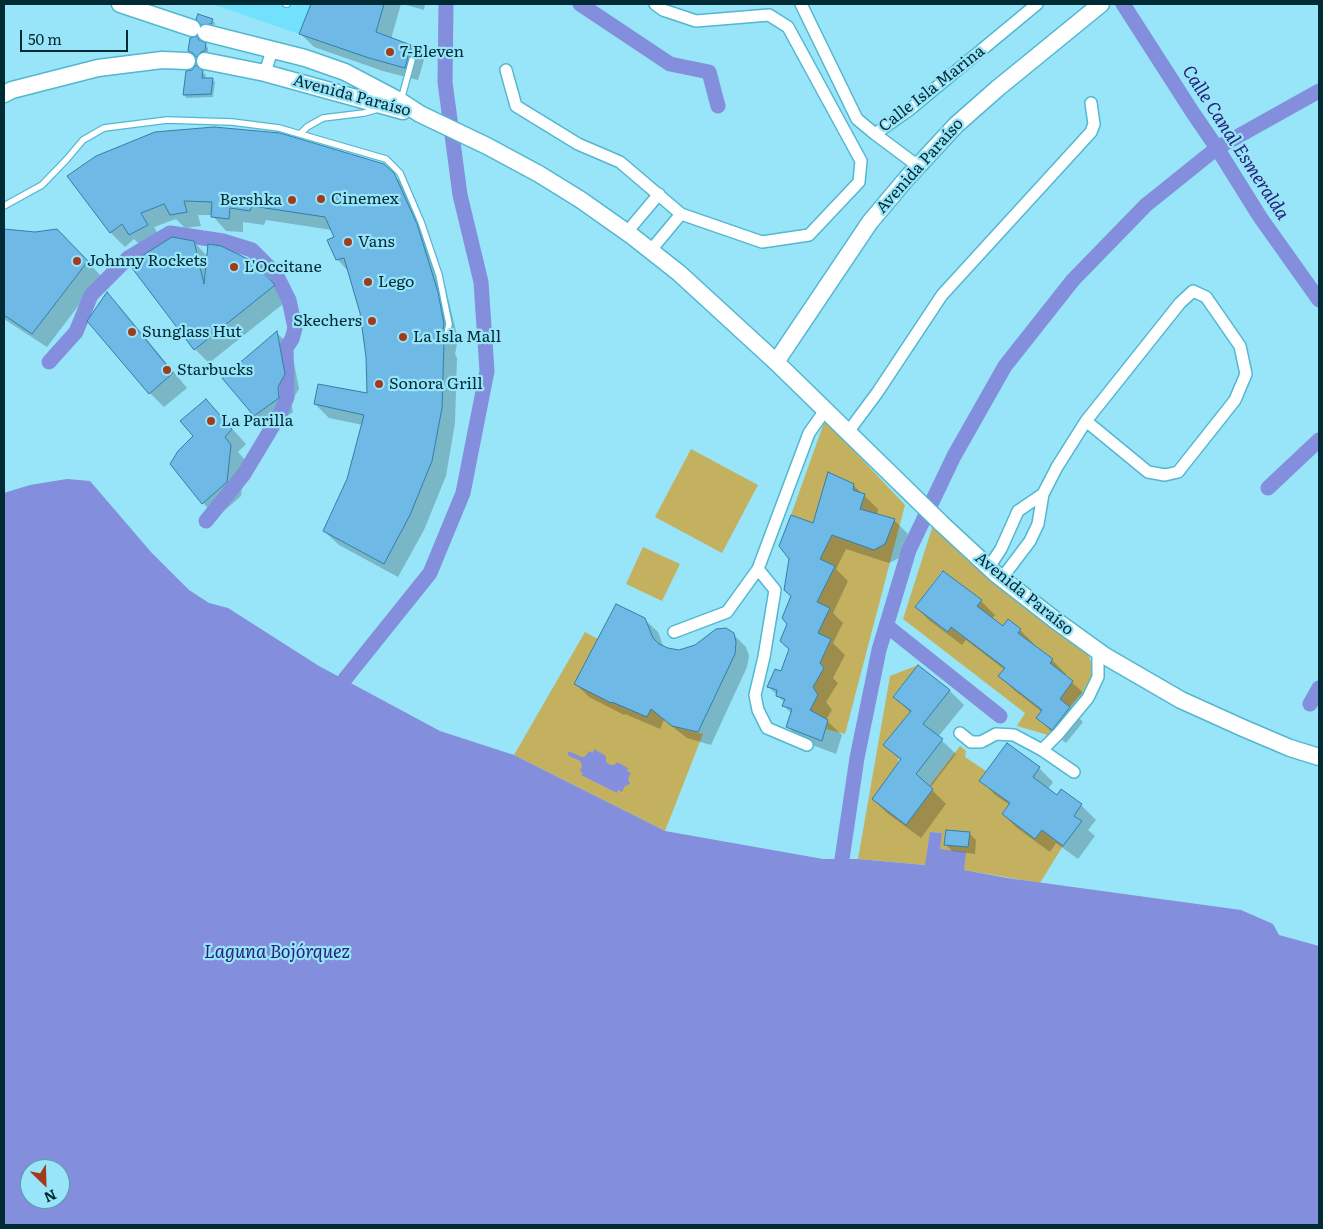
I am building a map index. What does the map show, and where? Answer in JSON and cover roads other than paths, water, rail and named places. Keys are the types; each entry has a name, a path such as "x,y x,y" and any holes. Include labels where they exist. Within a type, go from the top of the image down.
{"street":[{"name":"Avenida Paraíso","path":"120,4 199,31 305,58 346,72 394,105"},
{"path":"506,70 516,106 578,144 620,162 682,214 762,242 809,236 859,182 861,161 788,27 769,15 696,21 663,10 655,4"},
{"name":"Calle Isla Marina","path":"802,4 857,119 875,134 909,110 1037,4"},
{"name":"Avenida Paraíso","path":"776,362 870,222 918,166 956,126 998,88 1100,5"},
{"path":"265,73 272,50"},
{"path":"4,94 12,90 98,68 162,60 187,61"},
{"name":"Avenida Paraíso","path":"205,61 265,73 394,105 488,146 538,174 627,232 679,273 826,409 942,524 989,567 1055,620 1098,651 1181,700 1290,748 1319,757"},
{"path":"848,432 942,295 1091,132 1094,124 1090,104"},
{"path":"875,134 918,166"},
{"path":"627,232 659,194"},
{"path":"651,250 682,214"},
{"path":"1002,578 1030,541 1038,524 1043,494 1057,467 1086,421 1180,303 1194,291 1206,297 1240,346 1246,374 1235,400 1178,472 1165,475 1148,472 1086,421"},
{"path":"674,632 727,612 758,569 809,433 826,409"},
{"path":"989,567 1001,549 1018,511 1043,494"},
{"path":"758,569 775,590 764,657 755,695 758,710 767,728 807,745"},
{"path":"1042,750 1088,698 1098,677 1098,651"},
{"path":"960,733 971,742 981,742 996,734 1014,734 1074,772"}],"lane":[{"path":"300,134 323,118 364,113 394,105 412,60"},
{"path":"4,206 42,185 83,140 104,128 167,120 232,122 279,128 386,159 400,173 421,222 439,275 449,324 446,339"}],"water":[{"name":"Laguna Bojórquez","path":"67,479 90,481 151,552 189,590 209,603 228,608 319,666 440,731 514,755 665,831 823,859 858,859 925,865 930,832 942,833 940,849 966,852 964,870 1007,878 1241,910 1273,924 1279,935 1319,946 1319,1225 4,1225 4,493 30,485"},
{"path":"594,749 606,756 606,762 610,765 614,765 617,762 628,768 627,771 631,773 628,779 630,784 625,786 622,792 618,790 617,793 581,775 583,773 580,771 582,766 579,758 586,756 589,751 593,753"}],"waterway":[{"path":"345,679 430,573 463,493 487,371 481,282 460,195 445,82 446,4"},
{"path":"580,4 670,64 709,72 718,106"},
{"name":"Calle Canal Esmeralda","path":"1123,4 1260,217 1319,300"},
{"path":"842,859 857,758 879,650 909,550 954,456 1005,366 1073,280 1146,205 1217,148 1319,91"},
{"path":"49,362 76,332 91,295 128,258 170,233 223,241 252,250 276,274 289,300 295,328 292,339 286,348 287,397 280,414 244,474 206,521"},
{"path":"1268,488 1319,440"},
{"path":"887,626 1000,716"},
{"path":"1310,704 1319,688"},
{"path":"570,754 579,758"}],"place":[{"name":"7-Eleven","path":"390,52"},
{"name":"Cinemex","path":"321,199"},
{"name":"Bershka","path":"292,200"},
{"name":"Vans","path":"348,242"},
{"name":"Johnny Rockets","path":"77,261"},
{"name":"L'Occitane","path":"234,267"},
{"name":"Lego","path":"368,282"},
{"name":"Skechers","path":"372,321"},
{"name":"Sunglass Hut","path":"132,332"},
{"name":"La Isla Mall","path":"403,337"},
{"name":"Starbucks","path":"167,370"},
{"name":"Sonora Grill","path":"379,384"},
{"name":"La Parilla","path":"211,421"}]}
